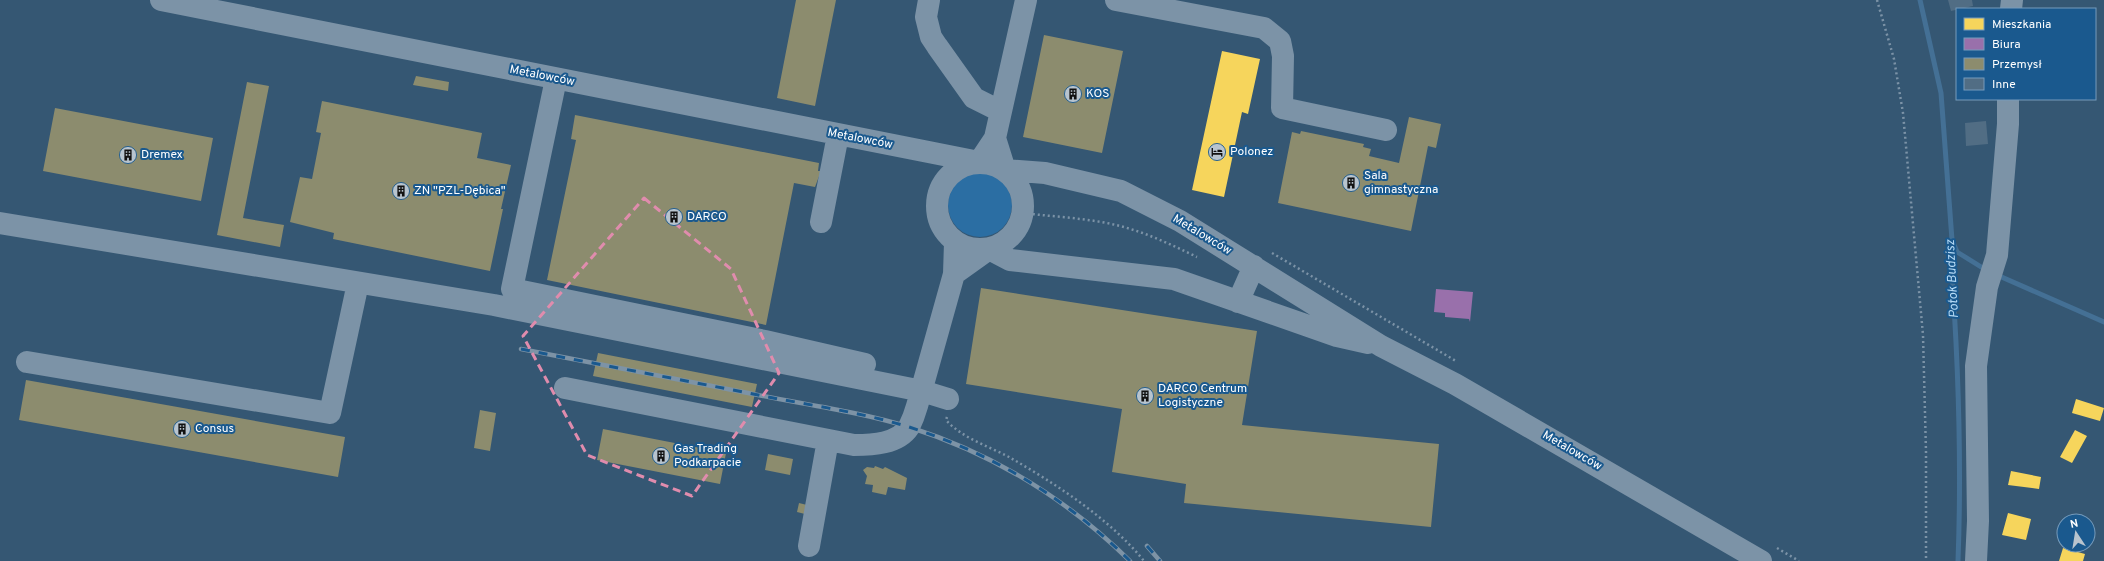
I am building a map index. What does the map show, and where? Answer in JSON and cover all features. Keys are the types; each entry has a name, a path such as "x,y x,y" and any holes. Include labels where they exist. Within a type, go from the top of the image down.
{"street":[{"name":"Metalowców","path":"161,0 923,152 992,164 1005,170 1015,180 1022,194 1023,213 1018,227 1008,240 989,249 980,250 962,246 955,242"},
{"path":"929,0 926,17 931,37 974,98 1000,112"},
{"path":"565,388 854,444 874,444 902,434 909,427 923,384 954,274 955,242 944,231 937,215 936,199 941,185 952,172 965,165 979,162 994,138 1026,0"},
{"path":"1124,1 1264,28 1280,41 1283,56 1282,108 1386,130"},
{"path":"556,79 512,289 765,341 923,384 948,399"},
{"path":"1976,561 1978,521 1976,366 1987,287 1997,255 2008,124 2008,100"},
{"path":"821,222 838,135"},
{"path":"994,138 1005,170"},
{"path":"923,152 941,185"},
{"name":"Metalowców","path":"1005,170 1045,173 1121,191 1180,221 1381,346 1455,384 1761,561"},
{"path":"0,223 494,305 923,384"},
{"name":"Metalowców","path":"989,249 1010,260 1174,279 1337,336 1381,346"},
{"path":"954,274 989,249"},
{"path":"1238,302 1254,266"},
{"path":"27,362 330,413 358,283"},
{"path":"809,546 828,440"}],"path":[{"path":"1877,0 1894,59 1903,113 1923,335 1926,561"},
{"path":"1023,213 1096,221 1120,226 1145,234 1200,258"},
{"path":"948,399 946,420 954,429 1008,457 1064,491 1129,542 1144,561"}],"highlighted area":[{"path":"644,198 731,269 779,373 692,496 587,455 523,336"}],"shaded area":[{"path":"980,173 998,179 1006,187 1012,205 1006,223 998,231 980,237 962,231 954,223 948,205 954,187 962,179"}],"building: Mieszkania":[{"name":"Polonez","path":"1222,51 1260,59 1248,114 1242,112 1224,197 1192,190"},
{"path":"2076,399 2104,408 2100,421 2072,413"},
{"path":"2075,430 2087,436 2072,463 2060,457"},
{"path":"2011,471 2041,477 2039,489 2008,485"},
{"path":"2008,513 2031,519 2026,540 2002,535"},
{"path":"2061,553 2085,554 2083,561 2059,561"}],"building: Biura":[{"path":"1436,289 1473,292 1470,322 1469,319 1445,317 1445,313 1434,312"}],"building: Przemysł":[{"path":"796,0 836,0 815,106 777,98"},
{"name":"KOS","path":"1044,35 1123,51 1102,153 1023,137"},
{"path":"416,76 449,82 448,91 413,85"},
{"path":"247,82 269,86 243,218 284,225 280,247 217,235"},
{"name":"ZN \"PZL-Dębica\"","path":"322,101 482,133 477,158 511,165 501,209 503,209 490,271 333,239 334,233 290,222 300,177 312,179 321,133 316,132"},
{"name":"Dremex","path":"55,108 213,138 201,201 43,171"},
{"name":"DARCO","path":"575,115 819,163 818,171 821,171 815,187 794,183 766,325 547,280 576,140 571,139"},
{"name":"Sala gimnastyczna","path":"1409,117 1441,124 1436,148 1428,146 1411,231 1278,203 1292,132 1300,134 1301,131 1364,144 1363,147 1371,149 1369,156 1399,163"},
{"name":"DARCO Centrum Logistyczne","path":"981,288 1257,331 1242,425 1439,444 1431,527 1184,503 1186,484 1112,472 1122,409 966,384"},
{"path":"598,353 757,384 752,407 593,376"},
{"name":"Consus","path":"26,380 345,437 338,477 19,420"},
{"path":"480,410 496,413 490,451 474,448"},
{"name":"Gas Trading Podkarpacie","path":"603,429 726,453 720,484 597,460"},
{"path":"768,454 793,459 790,475 765,470"},
{"path":"875,466 883,469 885,467 907,478 905,490 888,487 886,495 872,492 873,485 865,484 867,476 863,470 867,467 874,468"},
{"path":"799,503 807,505 805,514 797,512"}],"building: Inne":[{"path":"1948,0 1972,0 1973,6 1956,8 1956,10 1951,11"},
{"path":"1986,121 1988,144 1966,146 1965,123"}],"waterway":[{"name":"Potok Budzisz","path":"1920,0 1941,93 1952,240 1950,248 1957,365 1960,482 1958,561"},
{"path":"1952,240 1957,252 1986,270"},
{"path":"1997,275 2104,322"}],"railway":[{"path":"521,349 849,412 909,427 971,451 1028,481 1055,498 1081,518 1130,561"},
{"path":"1147,546 1160,561"}],"place":[{"name":"KOS","path":"1073,94"},
{"name":"Polonez","path":"1217,152"},
{"name":"Dremex","path":"128,155"},
{"name":"Sala gimnastyczna","path":"1351,183"},
{"name":"ZN \"PZL-Dębica\"","path":"401,191"},
{"name":"DARCO","path":"674,217"},
{"name":"DARCO Centrum Logistyczne","path":"1145,396"},
{"name":"Consus","path":"182,429"},
{"name":"Gas Trading Podkarpacie","path":"661,456"}]}
